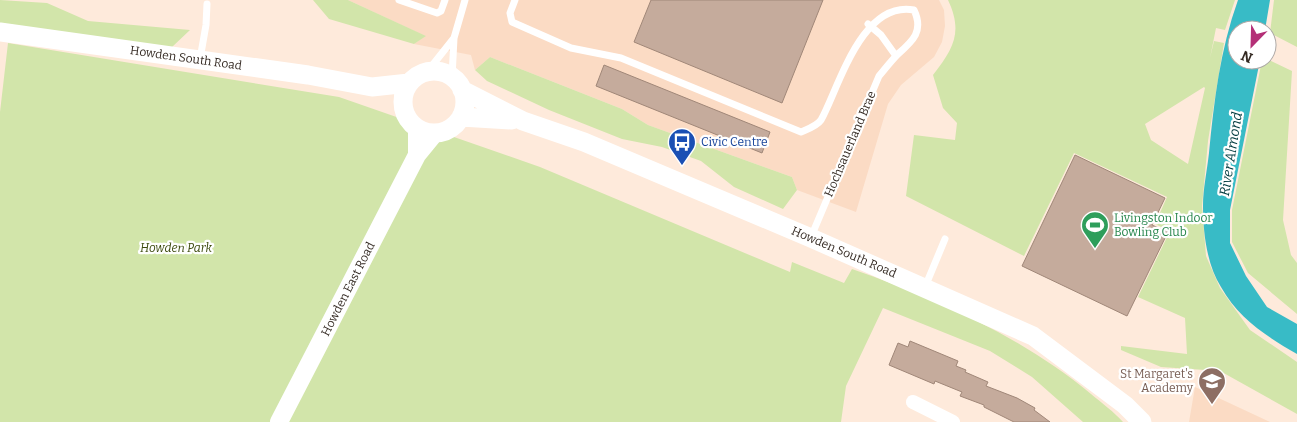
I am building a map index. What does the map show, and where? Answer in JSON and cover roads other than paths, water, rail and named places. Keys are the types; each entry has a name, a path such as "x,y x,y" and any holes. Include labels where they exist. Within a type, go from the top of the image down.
{"main road":[{"name":"Howden South Road","path":"0,32 308,75 372,87 409,83 427,72 435,71 524,121 584,142 925,287 1033,336 1126,405 1142,422"},
{"path":"403,107 404,94 409,83"},
{"path":"417,128 435,133 450,128 461,117 465,99 457,83"},
{"name":"Howden South Road","path":"372,87 403,107 410,122 417,128"},
{"name":"Howden South Road","path":"461,117 524,121"}],"street":[{"name":"Howden East Road","path":"417,128 417,155"},
{"name":"Howden East Road","path":"279,422 417,155 435,133"},
{"path":"913,402 953,422"}],"lane":[{"path":"399,0 437,14 441,12 445,0"},
{"path":"457,83 454,38 465,0"},
{"path":"515,0 510,13 512,22 571,48 621,58 801,132 820,122 857,34 868,24 881,35 896,56"},
{"name":"Hochsauerland Brae","path":"811,238 879,76 896,56 911,43 919,30 918,18 914,10 896,3 884,7 868,24"},
{"path":"200,60 206,25 207,4"},
{"path":"427,72 454,38"},
{"path":"925,287 944,239"}],"water":[{"path":"1238,0 1270,0 1267,20 1232,19"},
{"name":"River Almond","path":"1227,38 1227,70 1258,70 1230,210 1230,243 1246,276 1267,307 1297,324 1297,354 1264,333 1245,318 1228,298 1216,278 1209,259 1204,227 1203,200 1222,57"}],"place":[{"name":"Civic Centre","path":"682,166"},
{"name":"Livingston Indoor Bowling Club","path":"1095,249"},
{"name":"St Margaret's Academy","path":"1212,405"}],"park label":[{"name":"Howden Park","path":"176,248"}]}
